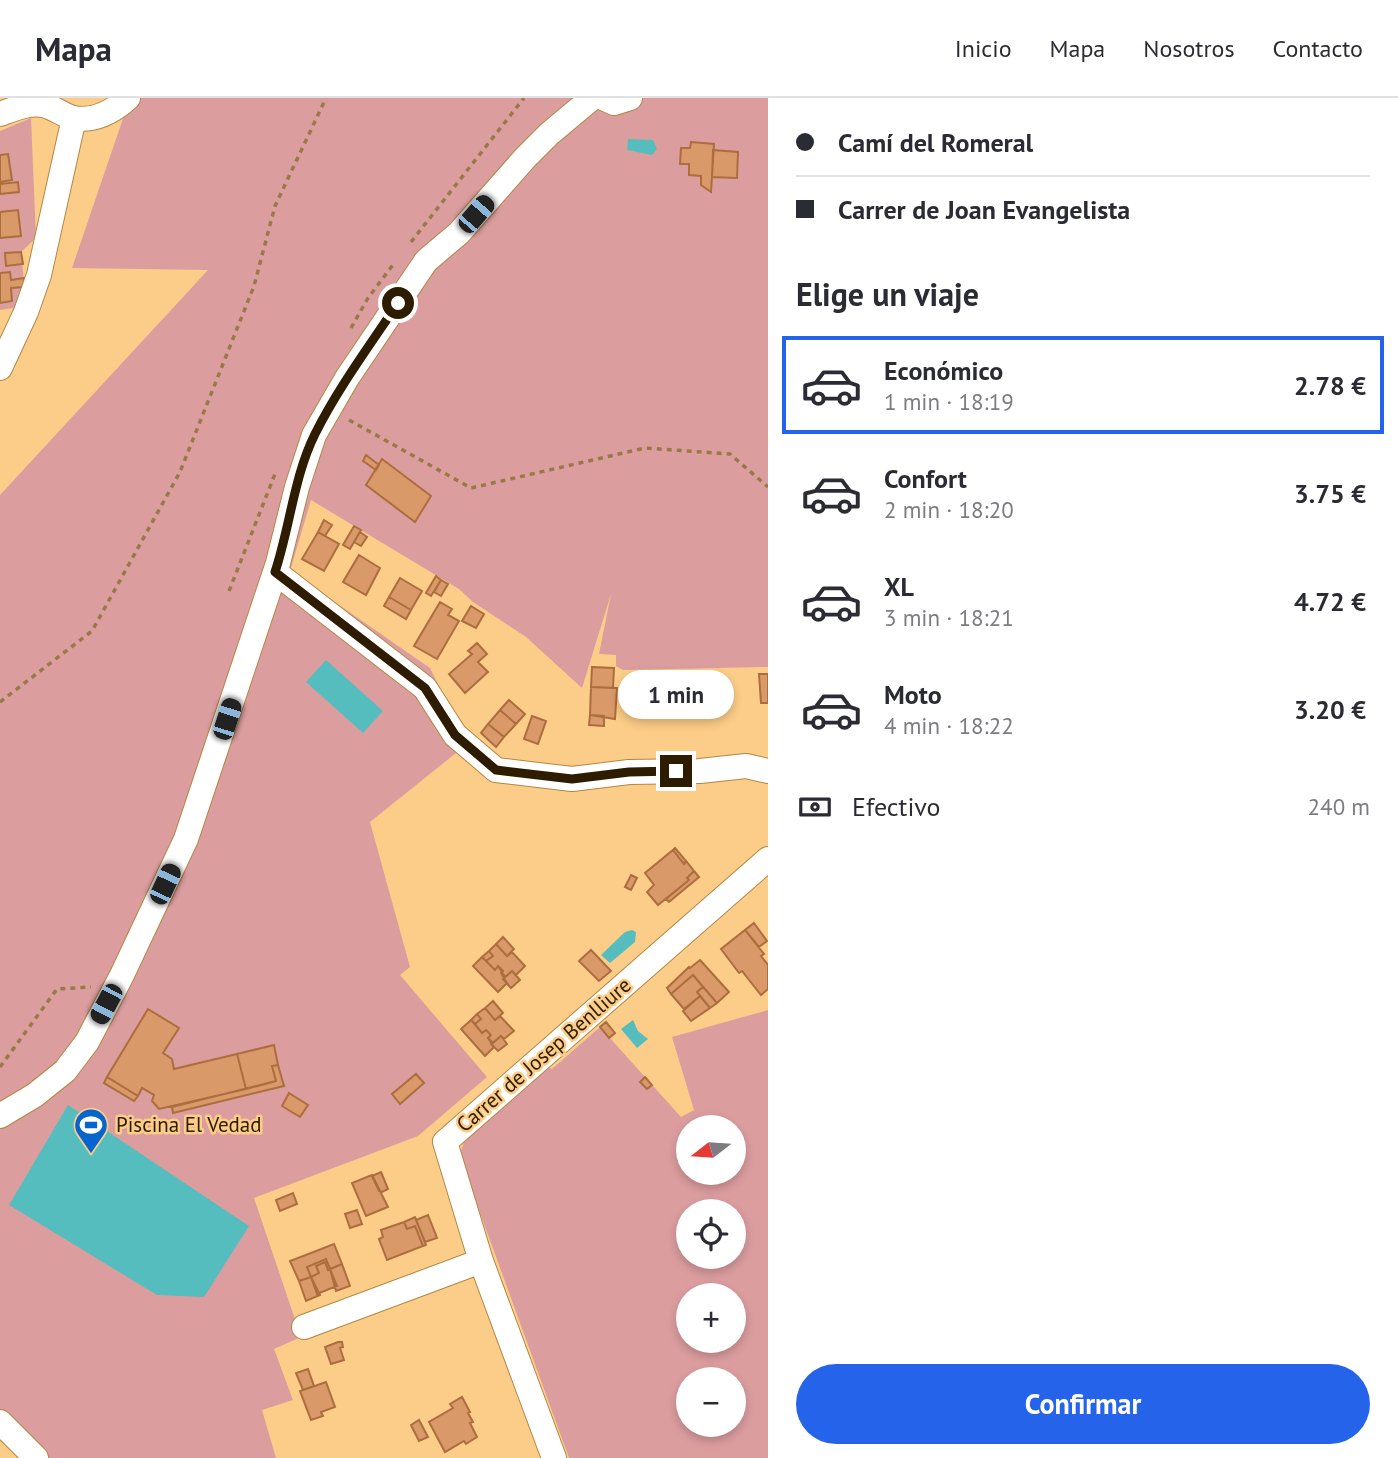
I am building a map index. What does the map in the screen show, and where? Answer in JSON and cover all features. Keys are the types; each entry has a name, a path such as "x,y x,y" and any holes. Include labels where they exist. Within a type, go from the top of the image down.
{"street":[{"path":"0,114 26,105 44,105 74,118 92,117 114,111 128,98"},
{"path":"0,1116 35,1095 65,1072 87,1042 186,839 275,572 297,487 314,435 347,378 425,261 459,233 549,134 592,98"},
{"path":"603,98 614,103 630,98"},
{"path":"0,369 26,312 39,275 74,118"},
{"path":"275,572 425,688 455,735 496,770 572,779 629,772 700,771 746,766 766,769"},
{"name":"Carrer de Josep Benlliure","path":"554,1458 481,1261 445,1142 768,859"},
{"path":"304,1327 481,1261"},
{"path":"0,1422 36,1458"}],"path":[{"path":"0,702 92,631 180,472 254,286 275,206 326,98"},
{"path":"314,435 350,420 471,488 645,448 730,454 768,487"},
{"path":"0,1068 57,989 116,985"}],"shaded area":[{"path":"130,98 768,98 768,667 623,670 616,666 616,655 599,654 611,594 582,688 526,637 473,602 459,589 311,500 290,571 430,668 454,716 471,741 370,822 410,967 400,975 487,1077 418,1136 254,1198 301,1337 274,1349 293,1400 262,1410 276,1458 36,1458 0,1422 0,495 208,270 72,268"},
{"path":"31,118 36,238 21,252 26,303 24,306 0,310 0,131"},
{"path":"768,1010 768,1458 569,1458 462,1163 464,1141 549,1067 552,1069 600,1027 679,1115 676,1115 676,1185 746,1185 746,1115 685,1115 694,1110 672,1037"}],"water":[{"path":"628,139 653,140 657,149 652,155 627,150"},
{"path":"326,660 383,711 363,733 306,682"},
{"path":"625,932 636,932 635,942 610,963 601,955"},
{"path":"633,1020 638,1031 648,1039 637,1048 621,1029"},
{"name":"Piscina El Vedad","path":"68,1105 249,1226 204,1297 157,1295 9,1205"}],"building":[{"path":"691,142 714,144 711,192 701,185 701,176 689,175 689,164 680,164 681,148 690,148"},
{"path":"713,150 738,152 737,178 712,177"},
{"path":"8,154 12,180 0,182 0,155"},
{"path":"18,182 19,192 0,194 0,184"},
{"path":"18,210 21,236 0,238 0,212"},
{"path":"21,252 23,264 6,266 5,253"},
{"path":"10,272 11,280 24,278 24,287 11,288 12,301 0,303 0,273"},
{"path":"366,455 379,465 376,470 363,461"},
{"path":"382,459 431,496 415,522 366,485"},
{"path":"324,520 332,525 325,536 318,532"},
{"path":"354,526 361,530 350,549 343,545"},
{"path":"318,532 339,544 324,571 302,559"},
{"path":"360,532 367,537 361,546 354,542"},
{"path":"359,555 380,568 366,595 343,582"},
{"path":"436,576 441,580 431,596 426,593"},
{"path":"400,578 422,591 411,610 389,597"},
{"path":"441,580 448,584 441,596 434,592"},
{"path":"389,597 411,610 406,619 384,606"},
{"path":"440,602 452,609 448,615 459,621 437,659 414,646"},
{"path":"471,606 484,614 476,628 462,621"},
{"path":"477,643 487,654 478,662 488,672 465,693 449,674 472,654 468,651"},
{"path":"592,667 614,668 613,688 591,687"},
{"path":"759,674 768,674 768,703 761,703"},
{"path":"591,687 617,688 615,719 590,715"},
{"path":"509,700 525,714 516,724 500,710"},
{"path":"500,710 516,724 504,737 488,724"},
{"path":"590,715 604,716 604,726 589,725"},
{"path":"532,716 546,721 538,744 524,739"},
{"path":"488,724 504,737 496,747 481,733"},
{"path":"675,848 686,861 684,864 673,850"},
{"path":"673,850 684,864 686,861 694,871 687,878 689,880 658,905 647,892 654,885 645,873"},
{"path":"694,871 699,877 669,902 666,899 689,880 687,878"},
{"path":"631,875 637,878 631,890 625,887"},
{"path":"754,923 767,941 759,947 745,930"},
{"path":"745,930 764,954 761,956 768,965 768,989 761,995 742,971 739,973 721,949"},
{"path":"503,937 514,949 507,956 496,944"},
{"path":"496,944 507,956 512,952 525,966 516,975 512,971 505,977 498,966 495,970 486,961 493,956 489,951"},
{"path":"591,950 611,971 599,981 579,961"},
{"path":"489,951 493,956 486,961 482,957"},
{"path":"482,957 495,970 498,966 503,971 501,973 507,983 498,992 473,966"},
{"path":"700,960 729,992 717,1003 693,975 671,994 667,988"},
{"path":"512,971 520,980 511,988 503,979"},
{"path":"693,975 703,987 697,992 700,996 684,1009 671,994"},
{"path":"703,987 717,1003 710,1008 697,992"},
{"path":"700,996 710,1008 691,1021 683,1011"},
{"path":"493,1001 503,1013 495,1020 485,1008"},
{"path":"485,1008 495,1020 500,1016 514,1031 504,1039 501,1036 493,1043 488,1038 491,1035 486,1030 482,1033 475,1024 481,1019 477,1014"},
{"path":"148,1009 179,1028 163,1053 172,1059 174,1069 237,1054 246,1089 159,1109 152,1101 154,1095 142,1088 138,1096 107,1077"},
{"path":"477,1014 481,1019 475,1024 471,1020"},
{"path":"471,1020 482,1033 486,1030 491,1035 488,1038 494,1047 485,1056 461,1029"},
{"path":"606,1022 615,1033 609,1038 600,1027"},
{"path":"501,1036 507,1044 498,1051 491,1044"},
{"path":"274,1045 278,1065 272,1066 276,1081 246,1089 237,1054"},
{"path":"278,1065 284,1086 173,1113 172,1107 276,1081 272,1066"},
{"path":"416,1074 424,1083 400,1104 392,1094"},
{"path":"107,1077 138,1096 134,1101 104,1083"},
{"path":"645,1077 652,1085 647,1089 640,1082"},
{"path":"289,1093 308,1105 300,1117 282,1106"},
{"path":"381,1172 388,1189 382,1192 372,1176"},
{"path":"372,1175 388,1207 366,1216 352,1183"},
{"path":"293,1193 297,1204 280,1211 276,1200"},
{"path":"357,1210 362,1224 350,1228 345,1214"},
{"path":"428,1215 437,1238 425,1242 416,1220"},
{"path":"415,1217 426,1245 423,1246 415,1226 407,1229 404,1222"},
{"path":"404,1222 407,1229 415,1226 423,1246 387,1260 379,1239 383,1237 381,1230"},
{"path":"334,1244 342,1264 330,1269 326,1259 307,1267 311,1277 299,1281 290,1261"},
{"path":"326,1259 330,1269 328,1270 325,1262 316,1266 319,1273 311,1277 307,1267"},
{"path":"325,1262 337,1286 317,1294 311,1277 319,1273 316,1266"},
{"path":"342,1264 350,1286 336,1291 330,1269"},
{"path":"311,1277 320,1295 306,1301 299,1281"},
{"path":"342,1342 343,1347 340,1348 344,1360 331,1364 325,1347"},
{"path":"308,1369 314,1386 303,1390 296,1373"},
{"path":"326,1382 335,1407 321,1412 323,1416 311,1420 300,1391"},
{"path":"462,1397 470,1412 468,1413 473,1422 470,1423 477,1437 445,1452 429,1422 453,1408 450,1404"},
{"path":"419,1420 428,1437 419,1441 411,1425"}],"place":[{"name":"Piscina El Vedad","path":"91,1155"}],"route":[{"path":"398,303 347,378 314,435 297,487 275,572 425,688 455,735 496,770 572,779 629,772 676,771"}]}
